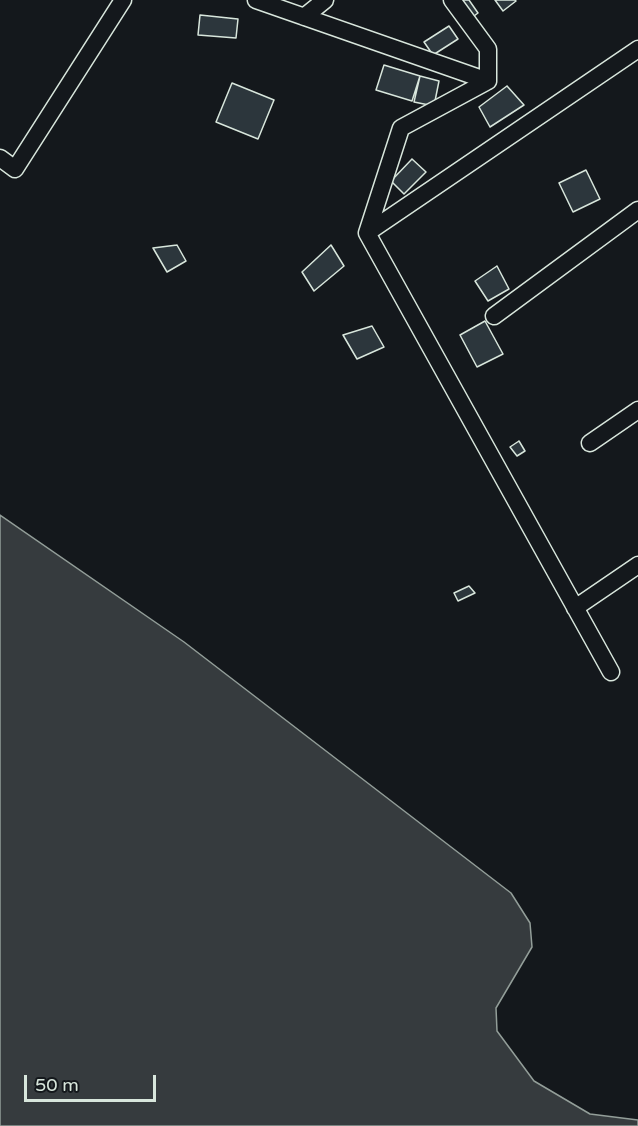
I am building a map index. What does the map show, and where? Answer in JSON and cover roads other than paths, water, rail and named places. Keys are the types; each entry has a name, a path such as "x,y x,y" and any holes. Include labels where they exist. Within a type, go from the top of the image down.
{"street":[{"path":"0,158 15,169 123,0"},
{"path":"256,0 488,81"},
{"path":"304,17 325,0"},
{"path":"453,0 488,49 488,81"},
{"path":"367,233 638,49"},
{"path":"488,81 401,128 367,233 611,672"},
{"path":"494,316 638,210"},
{"path":"590,444 638,410"},
{"path":"575,608 638,565"}]}
